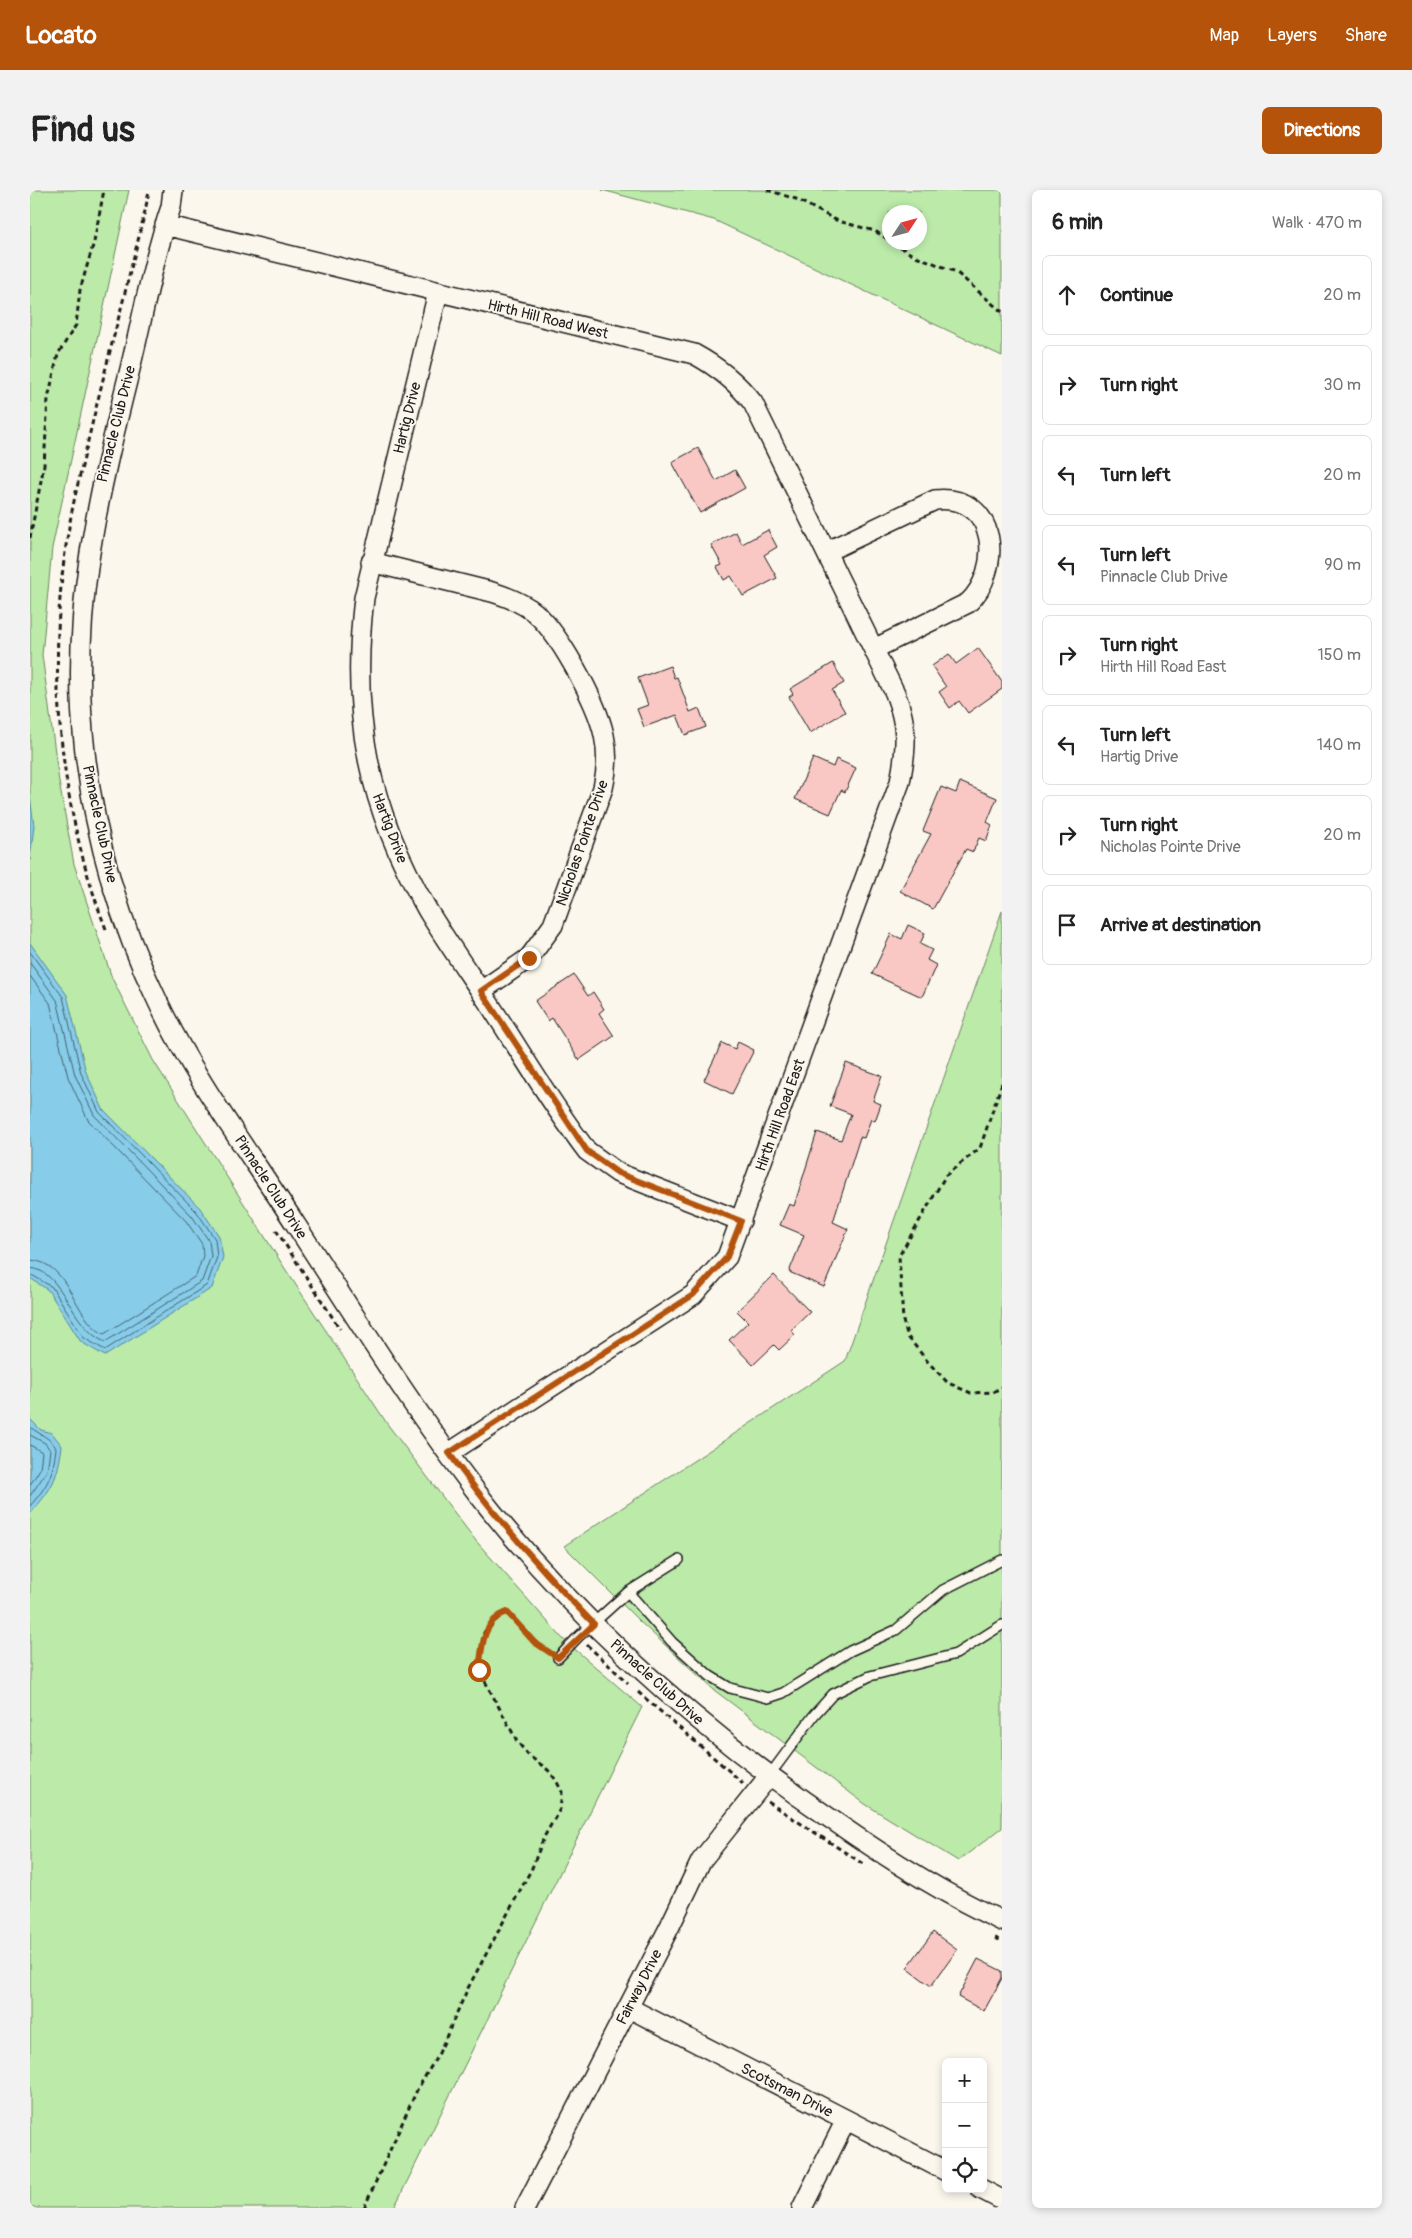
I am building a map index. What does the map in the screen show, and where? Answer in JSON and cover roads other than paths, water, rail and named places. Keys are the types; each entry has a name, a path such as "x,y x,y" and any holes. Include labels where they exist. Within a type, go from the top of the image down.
{"street":[{"name":"Pinnacle Club Drive","path":"173,190 171,207 165,224 102,480 90,545 81,613 80,680 84,750 94,813 112,883 133,942 158,1003 192,1065 398,1383 480,1496 565,1594 662,1689 768,1776 874,1849 998,1929"},
{"name":"Hirth Hill Road West","path":"165,224 694,354 717,367 740,386 753,403 829,559"},
{"name":"Hartig Drive","path":"438,292 372,562 360,627 358,679 364,742 376,796 389,833 406,871 429,912 587,1151 618,1173 741,1221"},
{"path":"829,559 935,500 954,500 971,505 982,513 995,530 1001,556 997,573 983,593 874,649"},
{"name":"Hirth Hill Road East","path":"449,1453 693,1295 727,1257 900,782 906,744 906,728 895,693 829,559"},
{"name":"Nicholas Pointe Drive","path":"372,562 506,596 530,609 544,621 564,646 604,734 606,774 603,788 553,925 529,958 481,991"},
{"name":"Fairway Drive","path":"526,2208 629,2008 701,1861 768,1776"},
{"name":"Scotsman Drive","path":"629,2008 942,2169"},
{"path":"802,2208 846,2120"},
{"path":"987,2192 1002,2200"}],"lane":[{"path":"558,1658 578,1636 594,1624 628,1592 679,1560"},
{"path":"628,1592 672,1642 710,1676 730,1688 768,1698 783,1693 850,1650 896,1630 944,1590 1002,1560"},
{"path":"768,1776 814,1714 833,1694 870,1676 956,1654 1002,1625"}],"water":[{"path":"30,796 34,826 30,859"},
{"path":"30,943 67,995 86,1072 103,1109 200,1208 219,1236 223,1257 212,1288 105,1356 81,1342 48,1290 30,1278"},
{"path":"30,1419 41,1430 52,1433 62,1446 53,1483 30,1514"}]}
